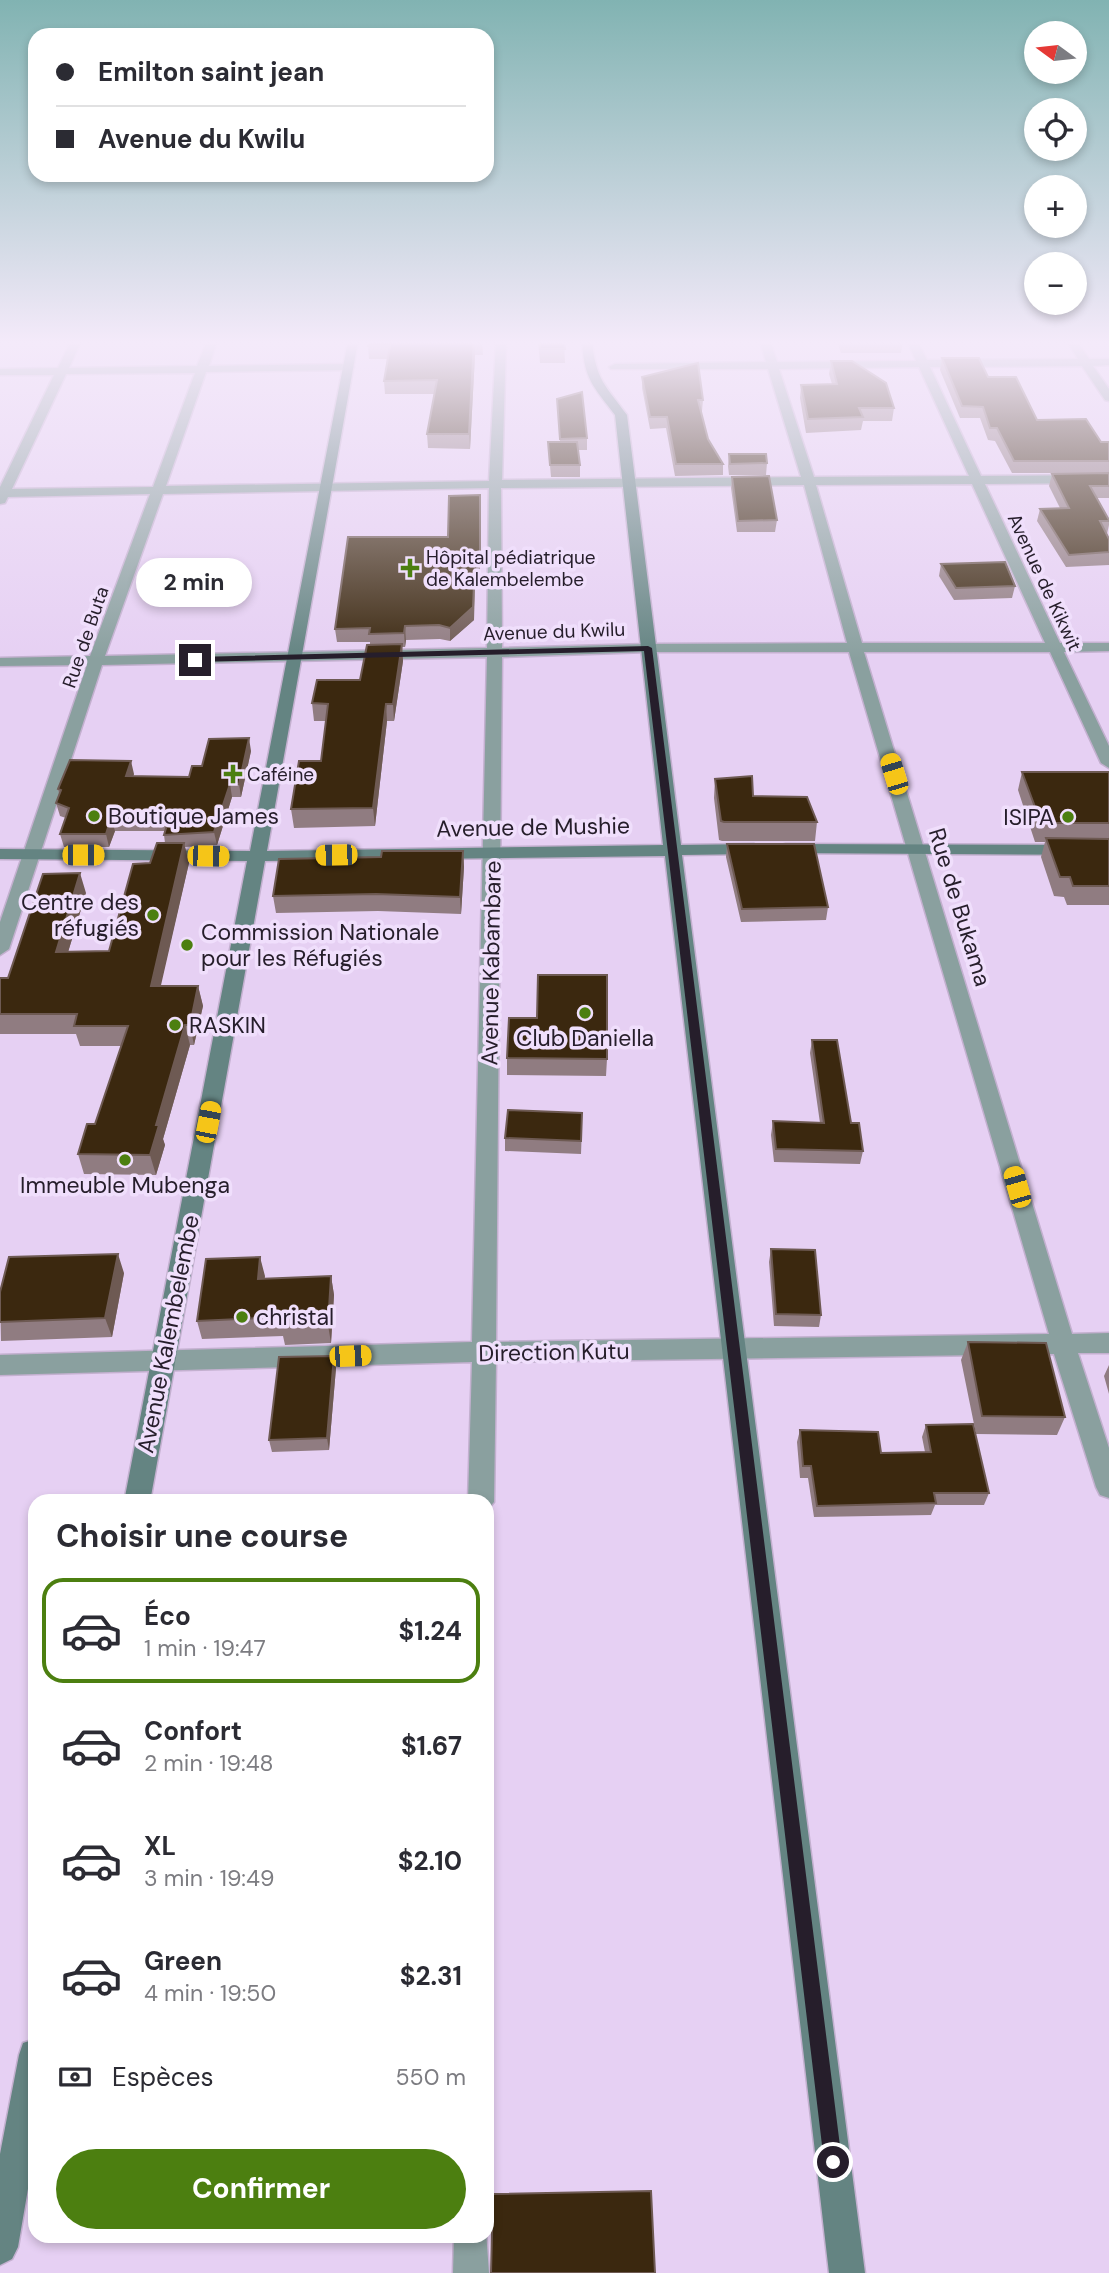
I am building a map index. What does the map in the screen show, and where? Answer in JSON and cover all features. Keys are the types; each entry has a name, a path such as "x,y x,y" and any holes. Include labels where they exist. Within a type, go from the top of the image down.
{"street":[{"path":"24,447 1,496 631,482 1109,479"},
{"name":"Rue de Buta","path":"0,949 96,661 174,447"},
{"name":"Avenue Kalembelembe","path":"138,1494 333,447"},
{"name":"Avenue Kabambare","path":"481,1494 493,852 492,653 497,447"},
{"path":"626,447 648,648 847,2273"},
{"name":"Rue de Bukama","path":"798,447 1063,1343 1109,1487"},
{"name":"Avenue de Kikwit","path":"962,447 1053,648 1109,763"},
{"name":"Avenue du Kwilu","path":"0,662 294,658 648,648 1109,647"},
{"name":"Avenue de Mushie","path":"0,855 258,856 673,849 1109,850"},
{"name":"Direction Kutu","path":"0,1365 484,1352 1109,1343"},
{"path":"0,2247 28,2094"},
{"path":"471,2243 471,2273"}],"building":[{"path":"548,447 578,447 580,465 550,465"},
{"path":"673,447 713,447 723,464 676,464"},
{"path":"1007,447 1109,447 1109,461 1014,461"},
{"path":"729,454 766,454 767,463 730,464"},
{"path":"1109,473 1109,486 1090,486 1109,520 1100,521 1109,539 1109,552 1069,555 1040,509 1069,508 1052,474"},
{"path":"769,476 777,520 738,521 732,477"},
{"path":"480,495 480,562 475,562 473,607 450,628 439,625 405,626 404,633 369,634 370,628 335,629 348,537 448,537 449,496"},
{"path":"1005,562 1015,586 956,588 941,564"},
{"path":"402,644 393,704 386,704 373,808 291,809 299,761 321,761 328,704 312,703 317,680 360,680 367,645"},
{"path":"249,738 239,784 230,784 214,832 164,835 169,818 111,818 106,834 60,834 69,808 56,803 61,790 58,789 70,760 131,761 126,776 189,777 192,766 202,766 209,739"},
{"name":"ISIPA","path":"1022,772 1109,772 1109,823 1041,823"},
{"path":"752,776 753,796 807,797 817,822 721,821 715,779"},
{"path":"1046,838 1109,839 1109,886 1073,886 1070,877 1060,877"},
{"path":"157,843 184,843 151,986 198,986 190,1025 185,1025 150,1155 78,1154 87,1124 95,1124 128,1026 74,1026 77,1014 0,1014 0,978 8,978 43,874 80,873 56,952 109,951 133,864 150,863"},
{"path":"727,844 814,844 828,907 742,909"},
{"path":"382,851 463,851 460,897 376,894 273,896 279,859 381,857"},
{"path":"538,975 607,975 607,1059 507,1058 509,1018 537,1018"},
{"path":"812,1040 837,1040 851,1123 859,1123 863,1151 776,1149 773,1121 824,1123"},
{"path":"508,1110 582,1113 581,1141 505,1138"},
{"path":"771,1249 815,1250 821,1315 776,1314"},
{"path":"118,1254 105,1318 0,1322 0,1292 9,1257"},
{"path":"260,1257 258,1279 331,1276 328,1325 281,1326 282,1317 197,1321 206,1259"},
{"path":"968,1342 1046,1343 1065,1417 982,1416"},
{"path":"334,1356 327,1438 269,1440 279,1357"},
{"path":"973,1424 989,1493 934,1493 936,1503 817,1506 811,1466 803,1466 800,1430 878,1432 881,1453 931,1452 926,1425"},
{"path":"651,2191 655,2273 491,2273 494,2194"}],"place":[{"name":"Hôpital pédiatrique de Kalembelembe","path":"410,568"},
{"name":"Caféine","path":"233,774"},
{"name":"Boutique James","path":"94,816"},
{"name":"ISIPA","path":"1068,817"},
{"name":"Centre des réfugiés","path":"153,915"},
{"name":"Commission Nationale pour les Réfugiés","path":"187,945"},
{"name":"Club Daniella","path":"585,1013"},
{"name":"RASKIN","path":"175,1025"},
{"name":"Immeuble Mubenga","path":"125,1160"},
{"name":"christal","path":"242,1317"}],"route":[{"path":"195,660 648,648 833,2162"}]}
